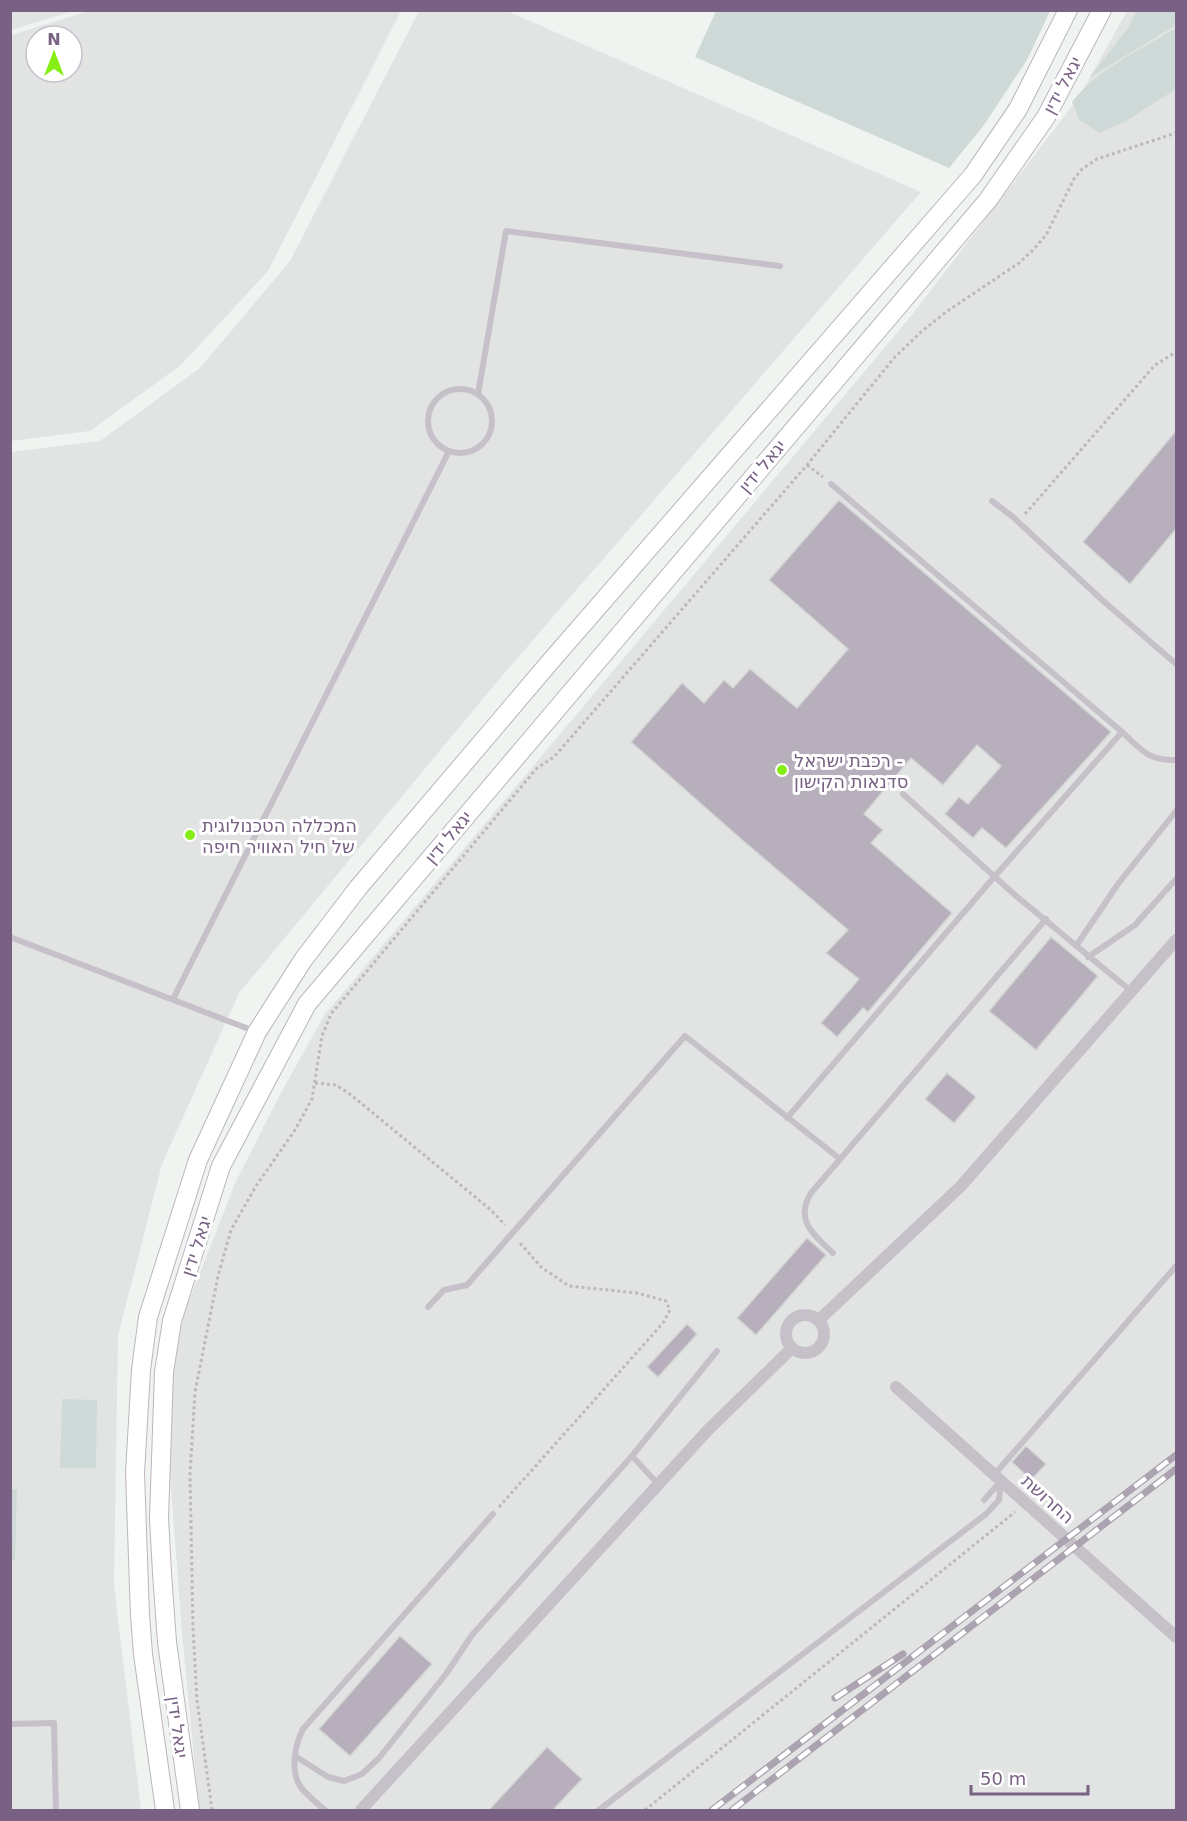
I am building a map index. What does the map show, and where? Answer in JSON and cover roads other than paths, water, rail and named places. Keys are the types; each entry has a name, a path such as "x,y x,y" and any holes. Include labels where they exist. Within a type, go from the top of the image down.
{"main road":[{"name":"יגאל ידין","path":"165,1810 143,1654 139,1604 135,1473 142,1359 147,1317 198,1160 257,1032 303,960 358,888 558,653 973,175 1018,109 1068,10"},
{"name":"יגאל ידין","path":"190,1810 167,1642 162,1573 159,1518 163,1384 172,1321 221,1166 307,1004 988,200 1046,117 1102,10"}],"street":[{"path":"819,1320 961,1186 1176,939"},
{"path":"805,1315 819,1320 825,1334 819,1348 805,1354 792,1348 786,1334 792,1320 805,1315"},
{"path":"361,1810 708,1430 792,1348"},
{"name":"החרושת","path":"896,1387 1176,1637"}],"lane":[{"path":"478,394 506,231 780,266"},
{"path":"457,388 468,389 486,401 493,420 491,430 486,440 470,452 449,451 432,438 428,428 431,406 446,391 457,388"},
{"path":"173,999 449,451"},
{"path":"831,484 1149,756 1162,760 1176,760"},
{"path":"992,501 1176,664"},
{"path":"787,1118 1122,732"},
{"path":"903,794 1088,957 1131,991"},
{"path":"1076,946 1118,884 1176,811"},
{"path":"1088,957 1135,925 1176,879"},
{"path":"833,1252 811,1233 807,1224 804,1206 811,1193 1046,919"},
{"path":"10,937 257,1032"},
{"path":"428,1307 444,1290 467,1286 685,1036 840,1159"},
{"path":"984,1500 998,1478 1176,1266"},
{"path":"295,1756 328,1777 344,1781 362,1774 379,1758 439,1683 472,1635 632,1456 717,1351"},
{"path":"632,1456 658,1484"},
{"path":"598,1810 986,1514 999,1500 998,1478"},
{"path":"325,1810 301,1788 295,1776 295,1756 298,1740 303,1730 493,1514"},
{"path":"10,1724 54,1723 56,1810"}],"railway":[{"path":"712,1810 1176,1455"},
{"path":"732,1810 1176,1469"},
{"path":"835,1698 903,1654"}],"place":[{"name":"רכבת ישראל - סדנאות הקישון","path":"782,770"},
{"name":"המכללה הטכנולוגית של חיל האוויר חיפה","path":"190,835"}]}
